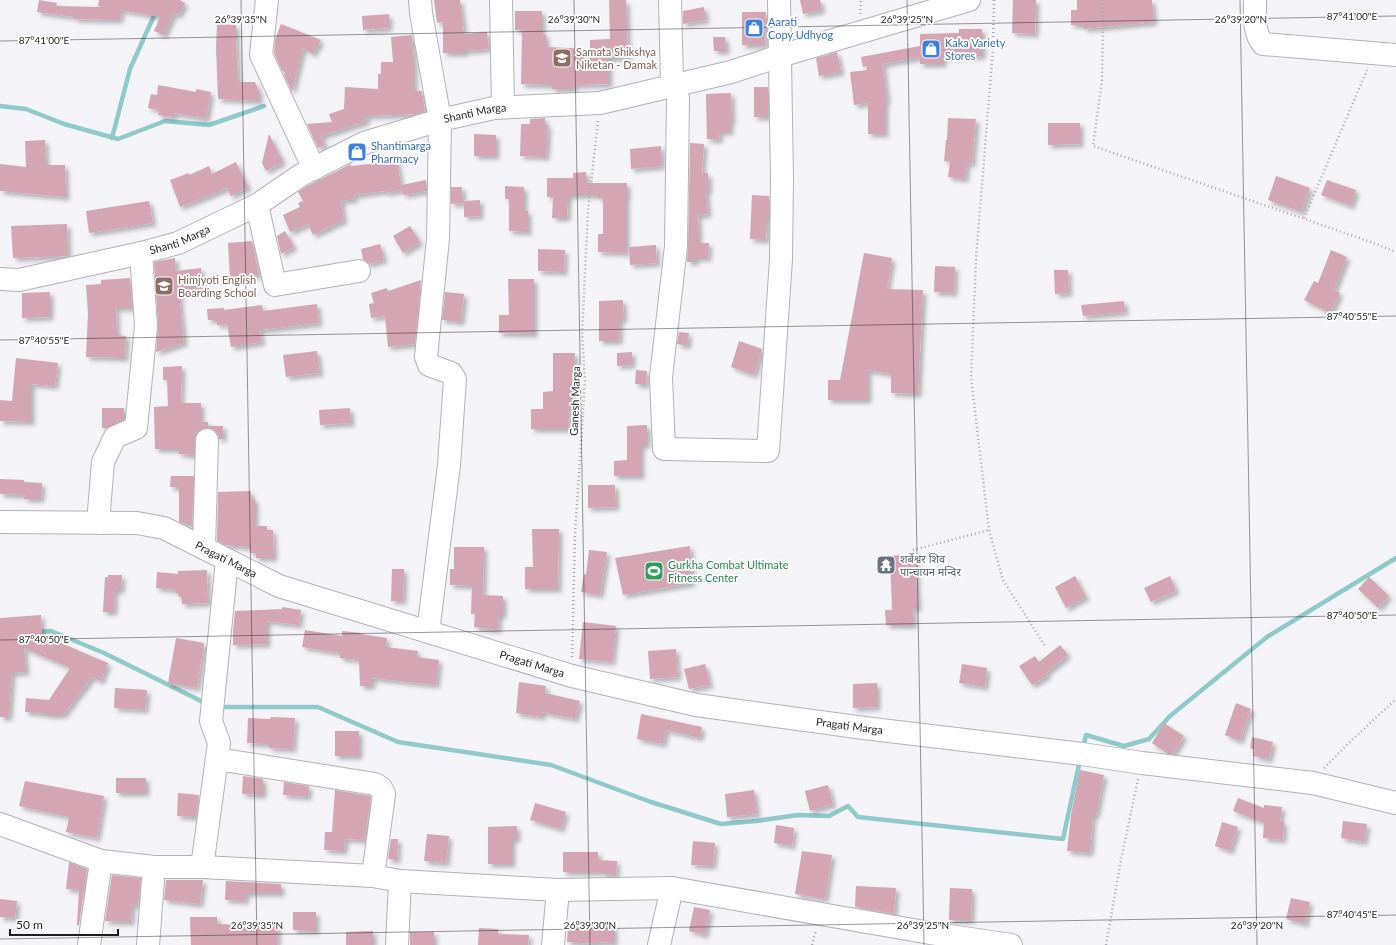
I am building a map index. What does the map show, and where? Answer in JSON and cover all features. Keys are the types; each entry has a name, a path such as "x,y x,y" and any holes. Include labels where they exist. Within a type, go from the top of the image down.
{"street":[{"path":"267,0 261,55 314,170"},
{"path":"420,0 420,13 440,120 438,239 426,357 429,365 451,373 455,379 449,465 428,632"},
{"path":"501,0 503,107"},
{"path":"670,0 675,91 676,246 661,377 664,449 768,451 781,259 779,0"},
{"name":"Shanti Marga","path":"0,279 19,280 141,253 178,243 257,204 302,175 364,143 440,120 503,107 600,103 731,72 969,0"},
{"path":"1255,0 1256,29 1258,37 1263,44 1396,55"},
{"path":"257,204 275,285 359,271"},
{"path":"98,523 103,462 114,437 136,428 146,326 141,253"},
{"path":"204,548 207,440"},
{"name":"Pragati Marga","path":"0,522 137,522 164,528 279,586 572,676 696,705 864,728 1313,783 1396,803"},
{"path":"202,867 217,759 218,743 211,721 227,560"},
{"path":"217,759 375,784 381,788 384,794 373,876"},
{"path":"0,824 101,861 154,867 202,867 373,876 400,881 558,890 672,888 1011,945"},
{"path":"89,945 101,861"},
{"path":"148,945 154,867"},
{"path":"397,945 400,881"},
{"path":"659,945 672,888"},
{"path":"553,945 558,890"}],"path":[{"path":"994,0 992,56 976,259 971,377 989,530 1003,580 1045,646"},
{"path":"1101,0 1103,14 1102,80 1093,146 1304,218 1396,252"},
{"path":"1304,218 1374,54"},
{"name":"Ganesh Marga","path":"572,676 575,534 585,381 582,334 588,210 600,103"},
{"path":"914,550 989,530"},
{"path":"1313,783 1318,774 1396,699"},
{"path":"1106,945 1121,860 1142,763"}],"building":[{"path":"39,0 57,3 56,6 103,7 98,6 99,0 180,0 185,3 179,15 174,13 164,35 154,31 160,17 121,10 120,20 75,19 75,17 37,12"},
{"path":"434,0 460,0 464,34 487,32 489,49 464,51 464,53 443,53 443,22 437,23"},
{"path":"609,0 626,0 628,57 609,58 609,84 574,85 574,89 552,89 552,85 521,84 522,30 515,30 515,11 542,11 542,34 546,35 546,47 590,49 590,40 610,39"},
{"path":"800,0 820,0 822,10 803,14"},
{"path":"1013,0 1036,0 1035,34 1012,33"},
{"path":"1077,0 1152,0 1154,22 1084,29 1084,25 1071,25 1071,10 1077,10"},
{"path":"704,7 706,20 683,24 683,11"},
{"name":"Aarati Copy Udhyog","path":"742,12 766,12 765,45 742,45"},
{"path":"389,14 389,28 363,30 362,16"},
{"path":"217,24 236,25 238,82 255,82 259,92 259,101 218,99 216,48"},
{"path":"281,24 321,40 313,54 303,48 292,92 284,75 285,72 282,71 274,53 275,40"},
{"path":"959,29 982,29 982,56 943,57 943,64 920,64 920,57 883,64 887,101 885,102 885,134 868,134 868,103 854,105 850,72 867,70 867,66 863,67 861,57 920,46 920,34 959,33"},
{"path":"412,35 414,91 422,91 425,111 418,114 365,116 367,121 321,136 325,145 318,148 307,124 332,122 329,114 344,109 345,87 378,89 378,74 381,74 381,62 393,62 391,37"},
{"path":"713,37 725,37 726,51 714,51"},
{"path":"837,52 841,72 819,76 816,58"},
{"path":"158,85 196,92 196,89 211,92 206,119 174,113 174,117 158,115 159,110 148,108 151,94 157,95"},
{"path":"754,87 768,87 768,117 754,117"},
{"path":"731,93 732,122 730,122 730,132 720,132 719,140 707,139 706,94"},
{"path":"545,118 545,125 548,125 546,157 520,156 521,124 530,124 530,119"},
{"path":"948,118 976,119 972,164 967,163 965,179 948,177 950,162 944,161"},
{"path":"1048,123 1080,123 1080,144 1048,145"},
{"path":"269,134 283,162 266,171 262,163"},
{"path":"474,134 496,135 496,156 474,156"},
{"path":"45,140 46,165 65,165 66,197 0,191 0,164 26,167 25,141"},
{"path":"690,143 704,144 702,173 708,173 709,190 706,191 708,214 698,215 699,243 709,243 708,258 695,258 695,262 687,262"},
{"path":"661,146 662,166 631,169 630,149"},
{"path":"396,156 402,190 385,193 385,191 354,195 355,199 341,201 344,220 313,235 308,224 290,232 283,215 300,207 298,203 303,201 298,192 351,164 351,166 378,163 378,159"},
{"path":"236,162 248,187 231,196 227,188 180,207 170,180 189,173 189,175 209,166 212,174"},
{"path":"586,172 586,183 627,183 626,253 598,252 598,234 603,234 603,198 598,198 598,195 570,195 570,197 568,197 567,218 552,218 553,197 547,197 547,178 573,178 573,173"},
{"path":"1276,176 1310,188 1301,212 1268,200"},
{"path":"426,180 426,191 403,195 401,185"},
{"path":"1327,180 1356,190 1351,206 1321,195"},
{"path":"505,186 524,187 524,211 528,211 528,232 509,231 509,199 505,199"},
{"path":"451,187 462,187 463,203 451,204"},
{"path":"752,195 769,196 769,219 767,219 766,240 750,239"},
{"path":"480,200 480,216 464,217 464,201"},
{"path":"149,201 153,223 89,233 86,211"},
{"path":"67,224 68,256 13,258 11,226"},
{"path":"410,226 420,242 403,253 393,236"},
{"path":"285,231 294,247 281,254 277,236"},
{"path":"252,241 259,275 230,277 228,243"},
{"path":"380,244 384,260 369,264 363,259 361,249"},
{"path":"656,245 657,263 630,265 629,247"},
{"path":"538,249 565,250 564,272 538,271"},
{"path":"1331,250 1347,257 1334,290 1340,293 1330,313 1304,300 1314,281 1318,283"},
{"path":"864,253 892,258 887,289 923,290 918,394 891,393 891,374 868,370 868,400 828,400 828,380 840,380"},
{"name":"Himjyoti English Boarding School","path":"175,258 176,271 201,268 203,291 179,293 184,343 156,352 158,325 154,262"},
{"path":"935,266 955,267 954,293 934,292"},
{"path":"1054,270 1068,270 1069,293 1055,294"},
{"path":"130,278 132,308 116,308 117,335 126,336 125,358 86,357 88,313 86,285 101,284 101,280"},
{"path":"508,279 534,279 534,334 499,333 499,315 509,315"},
{"path":"421,280 415,344 388,347 385,316 371,318 369,304 374,303 371,293 387,288 388,291"},
{"path":"50,292 50,317 22,318 22,293"},
{"path":"445,292 464,294 461,322 442,320"},
{"path":"623,300 624,319 620,319 619,341 599,341 599,301"},
{"path":"1124,301 1125,312 1083,316 1081,305"},
{"path":"317,304 319,323 260,330 262,342 231,347 227,324 217,325 217,320 208,320 207,309 224,308 224,310 262,305 263,311"},
{"path":"679,332 689,333 687,346 677,344"},
{"path":"739,341 762,349 754,375 731,367"},
{"path":"317,351 320,373 286,377 283,355"},
{"path":"632,352 632,365 617,366 617,353"},
{"path":"553,353 575,353 574,372 572,372 573,407 568,407 568,429 531,429 531,409 543,409 543,392 553,391"},
{"path":"16,358 58,363 55,386 31,384 31,422 0,421 0,400 12,401"},
{"path":"182,366 181,403 201,403 201,422 208,422 208,426 223,426 223,439 219,439 218,434 214,430 208,428 201,429 197,433 194,440 194,455 179,454 179,449 155,449 154,407 168,406 167,380 163,380 163,367"},
{"path":"636,370 647,371 646,385 635,384"},
{"path":"102,408 124,408 124,420 107,428 102,428"},
{"path":"350,408 351,423 320,425 319,410"},
{"path":"647,425 647,445 641,445 641,476 614,476 614,461 627,460 627,426"},
{"path":"171,476 194,476 192,524 184,524 179,522 179,487 170,487"},
{"path":"0,479 24,480 24,482 42,483 41,499 24,499 25,495 0,494"},
{"path":"588,485 615,485 616,507 588,508"},
{"path":"251,491 251,499 255,499 255,526 267,526 267,530 273,530 274,558 256,558 256,553 250,553 250,547 225,545 217,541 218,492"},
{"path":"532,529 559,529 558,589 525,589 525,567 533,567"},
{"name":"Gurkha Combat Ultimate Fitness Center","path":"690,546 692,583 623,595 615,558"},
{"path":"454,547 484,547 483,595 503,596 503,615 499,615 498,630 474,627 475,614 471,614 472,586 450,585 450,569 454,569"},
{"path":"589,550 607,552 600,595 581,592 584,574 586,575"},
{"path":"915,554 918,608 913,608 914,625 886,625 885,610 892,610 890,556"},
{"path":"392,569 404,569 403,601 391,601"},
{"path":"207,570 208,603 182,604 181,596 179,597 176,590 156,588 157,572 178,574 178,571"},
{"path":"108,575 122,575 121,590 115,590 114,612 103,612 105,577 108,577"},
{"path":"1075,576 1086,597 1066,608 1055,587"},
{"path":"1170,576 1176,591 1151,602 1144,588"},
{"path":"1369,577 1389,596 1378,608 1358,589"},
{"path":"282,607 301,610 299,625 267,621 267,644 233,645 235,611 282,609"},
{"path":"41,615 42,635 108,663 101,681 92,677 63,715 47,715 25,712 26,698 49,700 70,668 24,648 26,672 12,673 9,717 0,717 0,618"},
{"path":"583,622 616,626 612,662 579,659"},
{"path":"305,630 342,636 342,631 361,633 387,638 386,647 418,651 417,657 439,660 436,685 372,678 372,686 360,686 359,660 340,658 340,653 302,647"},
{"path":"176,638 204,643 197,688 168,683"},
{"path":"1060,645 1068,655 1046,673 1048,675 1032,685 1019,666 1035,656 1039,662"},
{"path":"676,649 678,677 650,679 648,651"},
{"path":"705,664 710,685 689,689 684,669"},
{"path":"962,664 987,668 985,687 959,683"},
{"path":"519,682 546,686 545,693 580,701 575,719 542,712 542,717 516,713"},
{"path":"877,683 877,707 853,708 853,684"},
{"path":"115,688 147,690 145,710 114,708"},
{"path":"1236,703 1251,709 1240,741 1225,735"},
{"path":"641,714 702,727 700,738 666,730 663,744 637,739"},
{"path":"271,717 295,718 293,749 269,748 269,744 247,743 248,718 270,719"},
{"path":"1164,723 1184,736 1173,754 1168,754 1152,743"},
{"path":"335,731 359,731 359,756 335,756"},
{"path":"1252,737 1273,742 1269,759 1253,756 1255,750 1250,748"},
{"path":"1080,770 1104,775 1096,815 1093,815 1090,853 1067,851 1071,815"},
{"path":"243,776 263,779 263,795 242,794"},
{"path":"116,778 146,778 146,793 116,793"},
{"path":"25,781 104,796 97,838 66,832 69,817 19,806"},
{"path":"284,782 309,786 308,797 283,795"},
{"path":"828,785 833,804 810,811 805,791"},
{"path":"335,790 371,796 365,840 345,839 344,851 324,850 325,832 332,832"},
{"path":"754,790 757,814 727,817 725,794"},
{"path":"178,793 199,795 196,817 177,816"},
{"path":"1238,798 1264,808 1264,805 1282,807 1280,822 1284,822 1283,840 1263,838 1264,823 1233,811"},
{"path":"535,803 566,812 561,829 530,820"},
{"path":"1343,821 1367,824 1364,842 1341,838"},
{"path":"1222,822 1238,827 1230,851 1215,846"},
{"path":"776,825 794,828 792,846 774,843"},
{"path":"517,826 517,839 512,839 512,864 488,864 488,827"},
{"path":"427,834 449,836 446,863 424,861"},
{"path":"391,839 398,839 397,860 388,859"},
{"path":"693,841 715,843 713,866 691,865"},
{"path":"802,851 832,855 825,899 795,894"},
{"path":"563,852 598,852 598,860 617,861 616,875 602,874 602,872 563,872"},
{"path":"69,862 87,869 79,925 77,925 79,890 66,889"},
{"path":"112,875 141,878 138,906 132,905 131,922 105,921"},
{"path":"166,880 203,880 200,904 164,900"},
{"path":"226,881 281,884 281,893 246,893 245,901 225,900"},
{"path":"856,886 896,888 894,914 855,907"},
{"path":"950,888 972,889 971,920 949,920"},
{"path":"1291,898 1310,902 1305,924 1286,919"},
{"path":"0,899 17,901 15,918 0,917"},
{"path":"694,907 710,910 705,935 689,931"},
{"path":"293,912 316,912 316,931 293,930"},
{"path":"190,917 217,917 217,924 278,926 277,945 191,945"},
{"path":"568,926 601,928 601,926 614,926 614,943 597,942 597,944 567,942"},
{"path":"479,928 498,929 498,934 529,935 528,945 478,945"},
{"path":"373,931 373,945 346,945 346,932"},
{"path":"410,932 434,932 434,945 410,945"}],"waterway":[{"path":"112,138 130,69 161,0"},
{"path":"0,106 26,109 64,124 118,139 165,121 209,125 264,106"},
{"path":"1083,749 1086,735 1124,746 1149,739 1170,716 1267,637 1396,558"},
{"path":"37,632 51,631 104,653 207,704"},
{"path":"218,707 318,707 398,742 551,765 651,802 721,824 798,815 829,816 848,806 858,817 1063,839 1080,760"}],"place":[{"name":"Aarati Copy Udhyog","path":"754,28"},
{"name":"Kaka Variety Stores","path":"931,49"},
{"name":"Samata Shikshya Niketan - Damak","path":"562,58"},
{"name":"Shantimarga Pharmacy","path":"357,152"},
{"name":"Himjyoti English Boarding School","path":"164,286"},
{"name":"शर्बेश्वर शिव पान्चायन मन्दिर","path":"886,565"},
{"name":"Gurkha Combat Ultimate Fitness Center","path":"654,571"}]}
